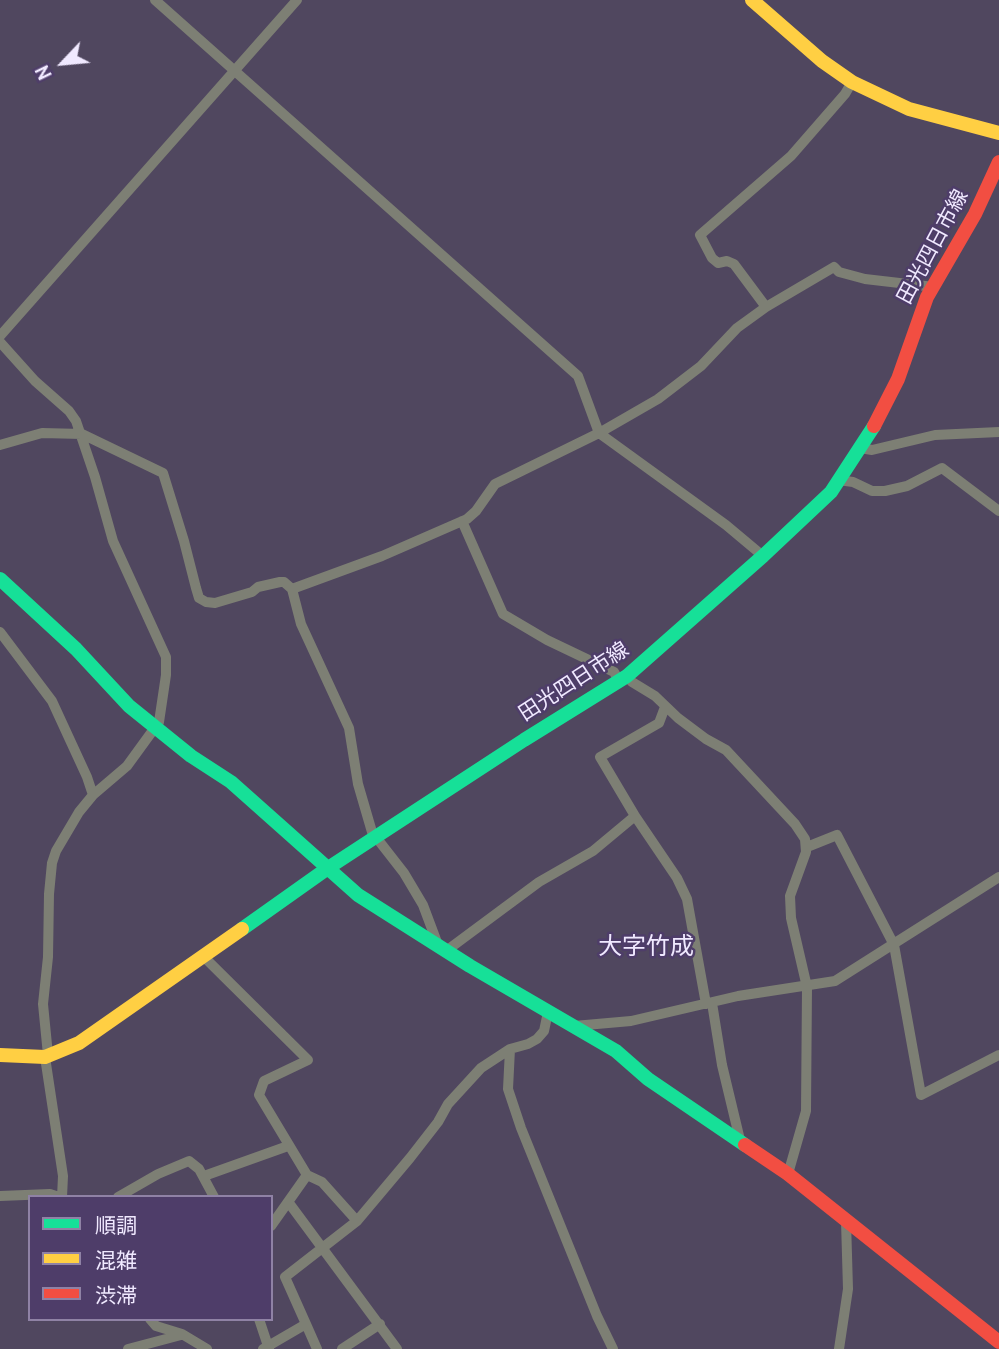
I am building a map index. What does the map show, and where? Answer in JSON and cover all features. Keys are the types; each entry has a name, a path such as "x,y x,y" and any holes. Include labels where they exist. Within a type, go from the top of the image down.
{"main road":[{"path":"752,0 822,61 852,82 909,109 999,133"},
{"name":"田光四日市線","path":"0,1055 32,1058 46,1056 79,1043 374,837 623,679 763,556 831,492 881,416 898,379 922,310 975,214 999,162"},
{"path":"0,579 62,635 129,706 154,728 230,782 358,895 615,1051 648,1079 788,1174 999,1342"}],"street":[{"path":"155,0 578,376 599,433 726,525 763,556"},
{"path":"0,336 296,0"},
{"path":"766,307 734,264 727,261 718,263 712,258 700,235 792,156 845,94 852,82"},
{"path":"292,589 382,556 461,521 476,511 495,484 599,433 658,399 701,366 737,328 766,307 834,267 839,272 865,279 934,287"},
{"path":"0,342 35,381 69,411 82,434 113,541 166,657 161,716 127,766 93,795 79,812 56,851 51,871 48,915 50,940 43,1004 46,1056 63,1176 61,1195"},
{"path":"860,448 872,450 935,435 999,432"},
{"path":"0,445 42,433 82,434 163,472 199,598 206,602 215,603 280,582 292,589 301,624 349,728 358,784 374,837 404,873 423,905 442,948 539,882 593,851 635,816"},
{"path":"838,480 853,482 872,491 885,491 907,486 933,470 942,468 999,511"},
{"path":"461,521 503,614 655,696 706,739 720,745 733,756 802,832 807,847 790,896 794,931 807,987 806,1111 788,1174"},
{"path":"0,632 52,701 93,795"},
{"path":"665,707 659,723 600,757 635,816 677,878 687,899 740,1140"},
{"path":"807,847 836,835 894,945 921,1095 999,1055"},
{"path":"573,1026 640,1019 738,996 835,981 999,877"},
{"path":"203,956 308,1060 264,1081 259,1095 307,1175 322,1182 358,1221"},
{"path":"317,1349 285,1277 358,1221 438,1122 448,1104 481,1068 510,1049 537,1039 544,1031 548,1012"},
{"path":"510,1049 508,1089 516,1115 597,1316 613,1349"},
{"path":"204,1176 288,1146"},
{"path":"121,1195 158,1174 189,1161 204,1176 213,1195"},
{"path":"273,1223 307,1175"},
{"path":"0,1196 54,1195"},
{"path":"289,1203 397,1349"},
{"path":"839,1349 848,1297 846,1221"},
{"path":"152,1321 156,1326 182,1334 207,1349"},
{"path":"260,1321 267,1348 306,1324"},
{"path":"342,1349 380,1324"},
{"path":"128,1349 182,1334"}],"traffic: fast":[{"path":"242,929 328,868 627,676 831,492 874,426"},
{"path":"0,579 76,649 129,706 191,756 231,782 358,895 470,966 616,1051 648,1079 745,1145"}],"traffic: slow":[{"path":"752,0 822,61 852,82 909,109 999,133"},
{"path":"0,1055 45,1057 79,1043 242,929"}],"traffic: jam":[{"path":"874,426 898,379 927,297 975,214 999,162"},
{"path":"745,1145 788,1174 999,1342"}],"district":[{"name":"大字竹成","path":"646,947"}]}
